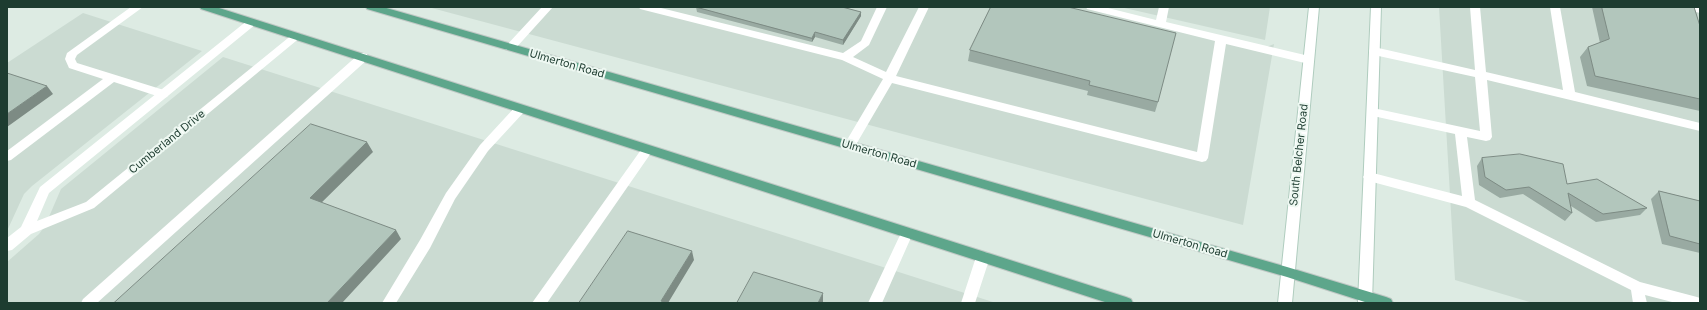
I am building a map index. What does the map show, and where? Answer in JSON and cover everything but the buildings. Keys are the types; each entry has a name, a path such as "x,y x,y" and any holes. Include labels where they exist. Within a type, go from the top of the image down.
{"main road":[{"path":"138,7 72,53 70,59 73,65 163,94"},
{"path":"205,7 1126,303"},
{"name":"Ulmerton Road","path":"371,7 1288,272 1365,300 1386,303"},
{"path":"510,48 548,7"},
{"path":"644,7 845,57 889,78 1202,158 1221,40"},
{"path":"845,57 865,42 882,7"},
{"path":"850,145 889,78 924,7"},
{"path":"1160,24 1164,7"},
{"name":"South Belcher Road","path":"1285,303 1314,7"},
{"path":"1365,300 1376,7"},
{"path":"1373,112 1486,137 1475,7"},
{"path":"1556,7 1570,95"},
{"path":"1087,10 1106,10 1221,40 1309,60"},
{"name":"Cumberland Drive","path":"26,230 44,190 252,22"},
{"name":"Cumberland Drive","path":"7,246 26,230 90,205 297,36"},
{"path":"1374,51 1570,95 1700,127"},
{"path":"88,303 363,57"},
{"path":"7,157 112,78"},
{"path":"389,303 425,244 450,196 484,148 520,109"},
{"path":"1460,131 1469,203"},
{"path":"539,303 647,150"},
{"path":"1369,177 1469,203 1637,287 1697,303"},
{"path":"875,303 907,233"},
{"path":"968,303 983,257"},
{"path":"1637,287 1640,303"}],"shaded area":[{"path":"428,7 1085,7 1264,48 1274,44 1243,225"},
{"path":"1120,7 1270,7 1265,40"},
{"path":"1439,7 1700,7 1700,303 1533,303 1455,280"},
{"path":"83,13 202,51 32,186 24,194 7,231 7,63"},
{"path":"223,57 996,303 7,303 7,262 39,234 45,226 61,189"}]}
